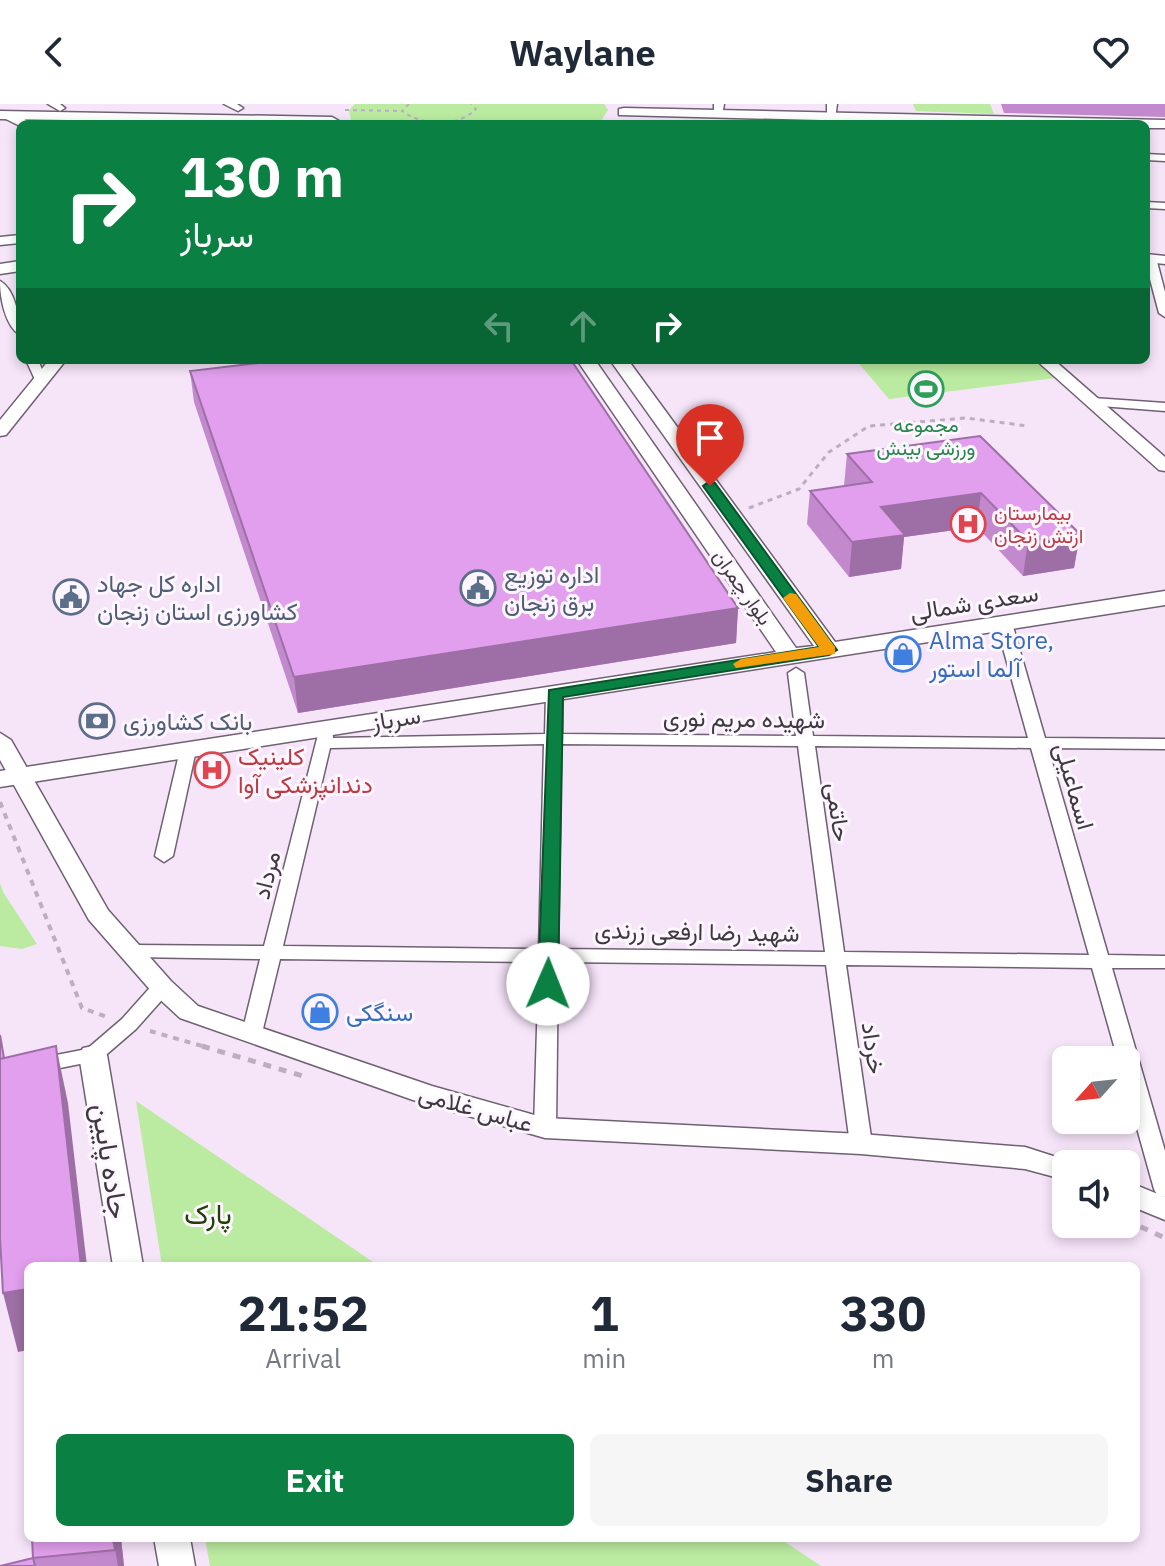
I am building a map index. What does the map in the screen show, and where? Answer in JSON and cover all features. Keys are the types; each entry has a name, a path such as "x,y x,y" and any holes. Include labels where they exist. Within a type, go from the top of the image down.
{"main road":[{"path":"3,112 56,106 234,106 333,114"},
{"path":"621,113 719,109 751,119 832,110 880,120"},
{"path":"3,112 277,110"},
{"name":"بلوار چمران","path":"589,364 794,665"},
{"name":"بلوار چمران","path":"622,364 829,650"},
{"name":"سعدی شمالی","path":"794,665 829,650 1165,598"},
{"path":"761,613 783,619 801,612"},
{"name":"سرباز","path":"10,778 188,750 325,736 554,693 794,665"}],"street":[{"path":"1154,259 1165,313"},
{"path":"0,284 16,322"},
{"path":"34,364 41,381"},
{"path":"0,431 55,364"},
{"path":"1049,364 1165,466"},
{"path":"1093,402 1165,407"},
{"name":"اسماعیلی","path":"1004,623 1165,1189"},
{"name":"حاتمی","path":"794,665 836,959"},
{"path":"545,1128 554,693"},
{"name":"شهیده مریم نوری","path":"325,736 804,743 1165,744"},
{"name":"مرداد","path":"252,1033 325,736"},
{"name":"عباس غلامی","path":"0,740 10,778 98,914 162,987 189,1012 423,1093 545,1128 861,1144 1025,1158 1052,1165"},
{"path":"164,856 188,750"},
{"name":"شهید رضا ارفعی زرندی","path":"132,951 1165,962"},
{"name":"خرداد","path":"836,959 861,1144"},
{"path":"0,1073 93,1055 129,1024 162,987"},
{"name":"جاده پایین","path":"93,1055 127,1262"},
{"path":"1140,1198 1165,1209"},
{"path":"173,1542 177,1566"}],"path":[{"path":"402,111 409,104"},
{"path":"456,120 470,116 476,109 471,104"},
{"path":"333,114 402,111 420,120"},
{"path":"731,514 799,489 829,452 869,426 907,420 966,418 1028,426"},
{"path":"0,802 82,1008 307,1078"},
{"path":"1140,1226 1165,1238"}],"green space":[{"path":"355,104 604,104 608,110 602,120 351,120 349,110"},
{"path":"913,104 990,104 994,114 916,111"},
{"name":"مجموعه ورزشی بینش","path":"859,364 1039,364 1055,378 889,399"},
{"path":"0,883 37,944 22,949 0,946"},
{"name":"پارک","path":"136,1101 373,1262 161,1262"},
{"path":"206,1542 785,1542 821,1566 210,1566"}],"building":[{"name":"اداره توزیع برق زنجان","path":"250,364 574,364 738,608 294,677 190,371"},
{"path":"980,436 1080,534 1028,541 981,493 881,507 905,535 852,542 810,491 872,482 847,454"},
{"path":"0,1035 4,1058 0,1059"},
{"path":"56,1046 81,1262 24,1262 24,1290 3,1293 0,1238 0,1059"},
{"path":"32,1542 114,1542 115,1550 33,1558"},
{"path":"33,1558 35,1566 0,1566"}],"slow traffic":[{"path":"741,664 829,650 790,598"}],"place":[{"name":"مجموعه ورزشی بینش","path":"926,389"},
{"name":"بیمارستان ارتش زنجان","path":"968,524"},
{"name":"اداره توزیع برق زنجان","path":"478,588"},
{"name":"اداره کل جهاد کشاورزی استان زنجان","path":"71,597"},
{"name":"Alma Store, آلما استور","path":"903,654"},
{"name":"بانک کشاورزی","path":"97,721"},
{"name":"کلینیک دندانپزشکی آوا","path":"212,770"},
{"name":"سنگکی","path":"320,1012"}],"route":[{"path":"548,984 554,693 829,650 710,486"}]}
